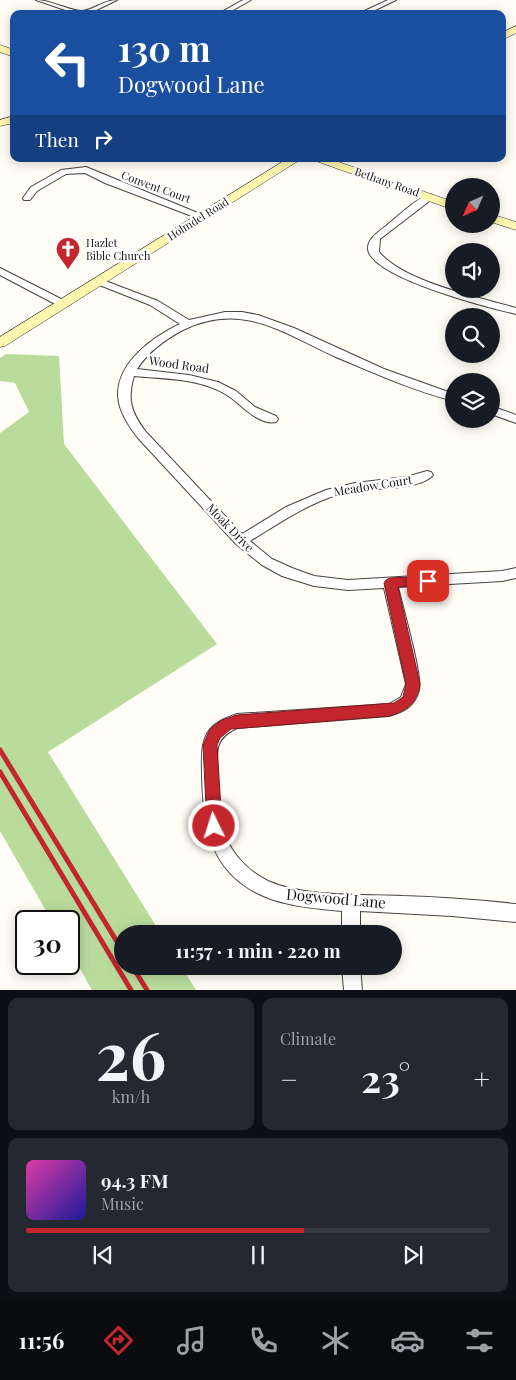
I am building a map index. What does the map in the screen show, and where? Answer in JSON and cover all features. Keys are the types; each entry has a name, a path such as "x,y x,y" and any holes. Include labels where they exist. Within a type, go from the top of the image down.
{"main road":[{"name":"Holmdel Road","path":"0,342 100,282 200,216 290,162"},
{"name":"Bethany Road","path":"329,162 445,203"},
{"path":"500,221 516,226"}],"street":[{"path":"40,0 74,10"},
{"path":"91,10 114,0"},
{"path":"229,10 248,0"},
{"path":"370,10 393,0"},
{"name":"Convent Court","path":"27,198 34,189 64,172 86,170 108,181 200,216"},
{"path":"430,197 376,238 373,247 375,254 388,266 419,280 516,311"},
{"path":"0,271 63,304"},
{"path":"100,282 154,303 188,324"},
{"name":"Moak Drive","path":"445,395 376,370 255,318 225,315 208,317 188,324 152,345 141,355 131,372 124,391 127,409 133,423 240,541 267,562 298,576 340,584 390,583 502,576 516,573"},
{"name":"Wood Road","path":"131,372 188,378 214,384 232,393 251,410 272,419"},
{"path":"500,413 516,419"},
{"name":"Meadow Court","path":"240,541 299,505 321,496 359,486 411,482 427,475"},
{"name":"Dogwood Lane","path":"390,583 413,684 412,694 398,708 389,710 237,721 227,724 218,730 210,745 214,826 221,846 232,864 252,881 285,895 351,903 516,913"},
{"path":"351,903 351,925"},
{"path":"352,975 353,990"}],"green space":[{"path":"6,354 59,356 64,444 217,644 48,752 155,925 114,925 114,975 187,975 196,990 92,990 80,969 80,910 46,910 0,831 0,433 29,412 15,383 0,381 0,358"}],"railway":[{"path":"0,750 114,937"},
{"path":"0,772 131,990"},
{"path":"138,975 147,990"}],"place":[{"name":"Hazlet Bible Church","path":"68,270"}],"route":[{"path":"214,826 209,752 215,734 227,724 237,721 389,710 398,708 407,701 412,694 413,684 390,583 428,581"}]}
